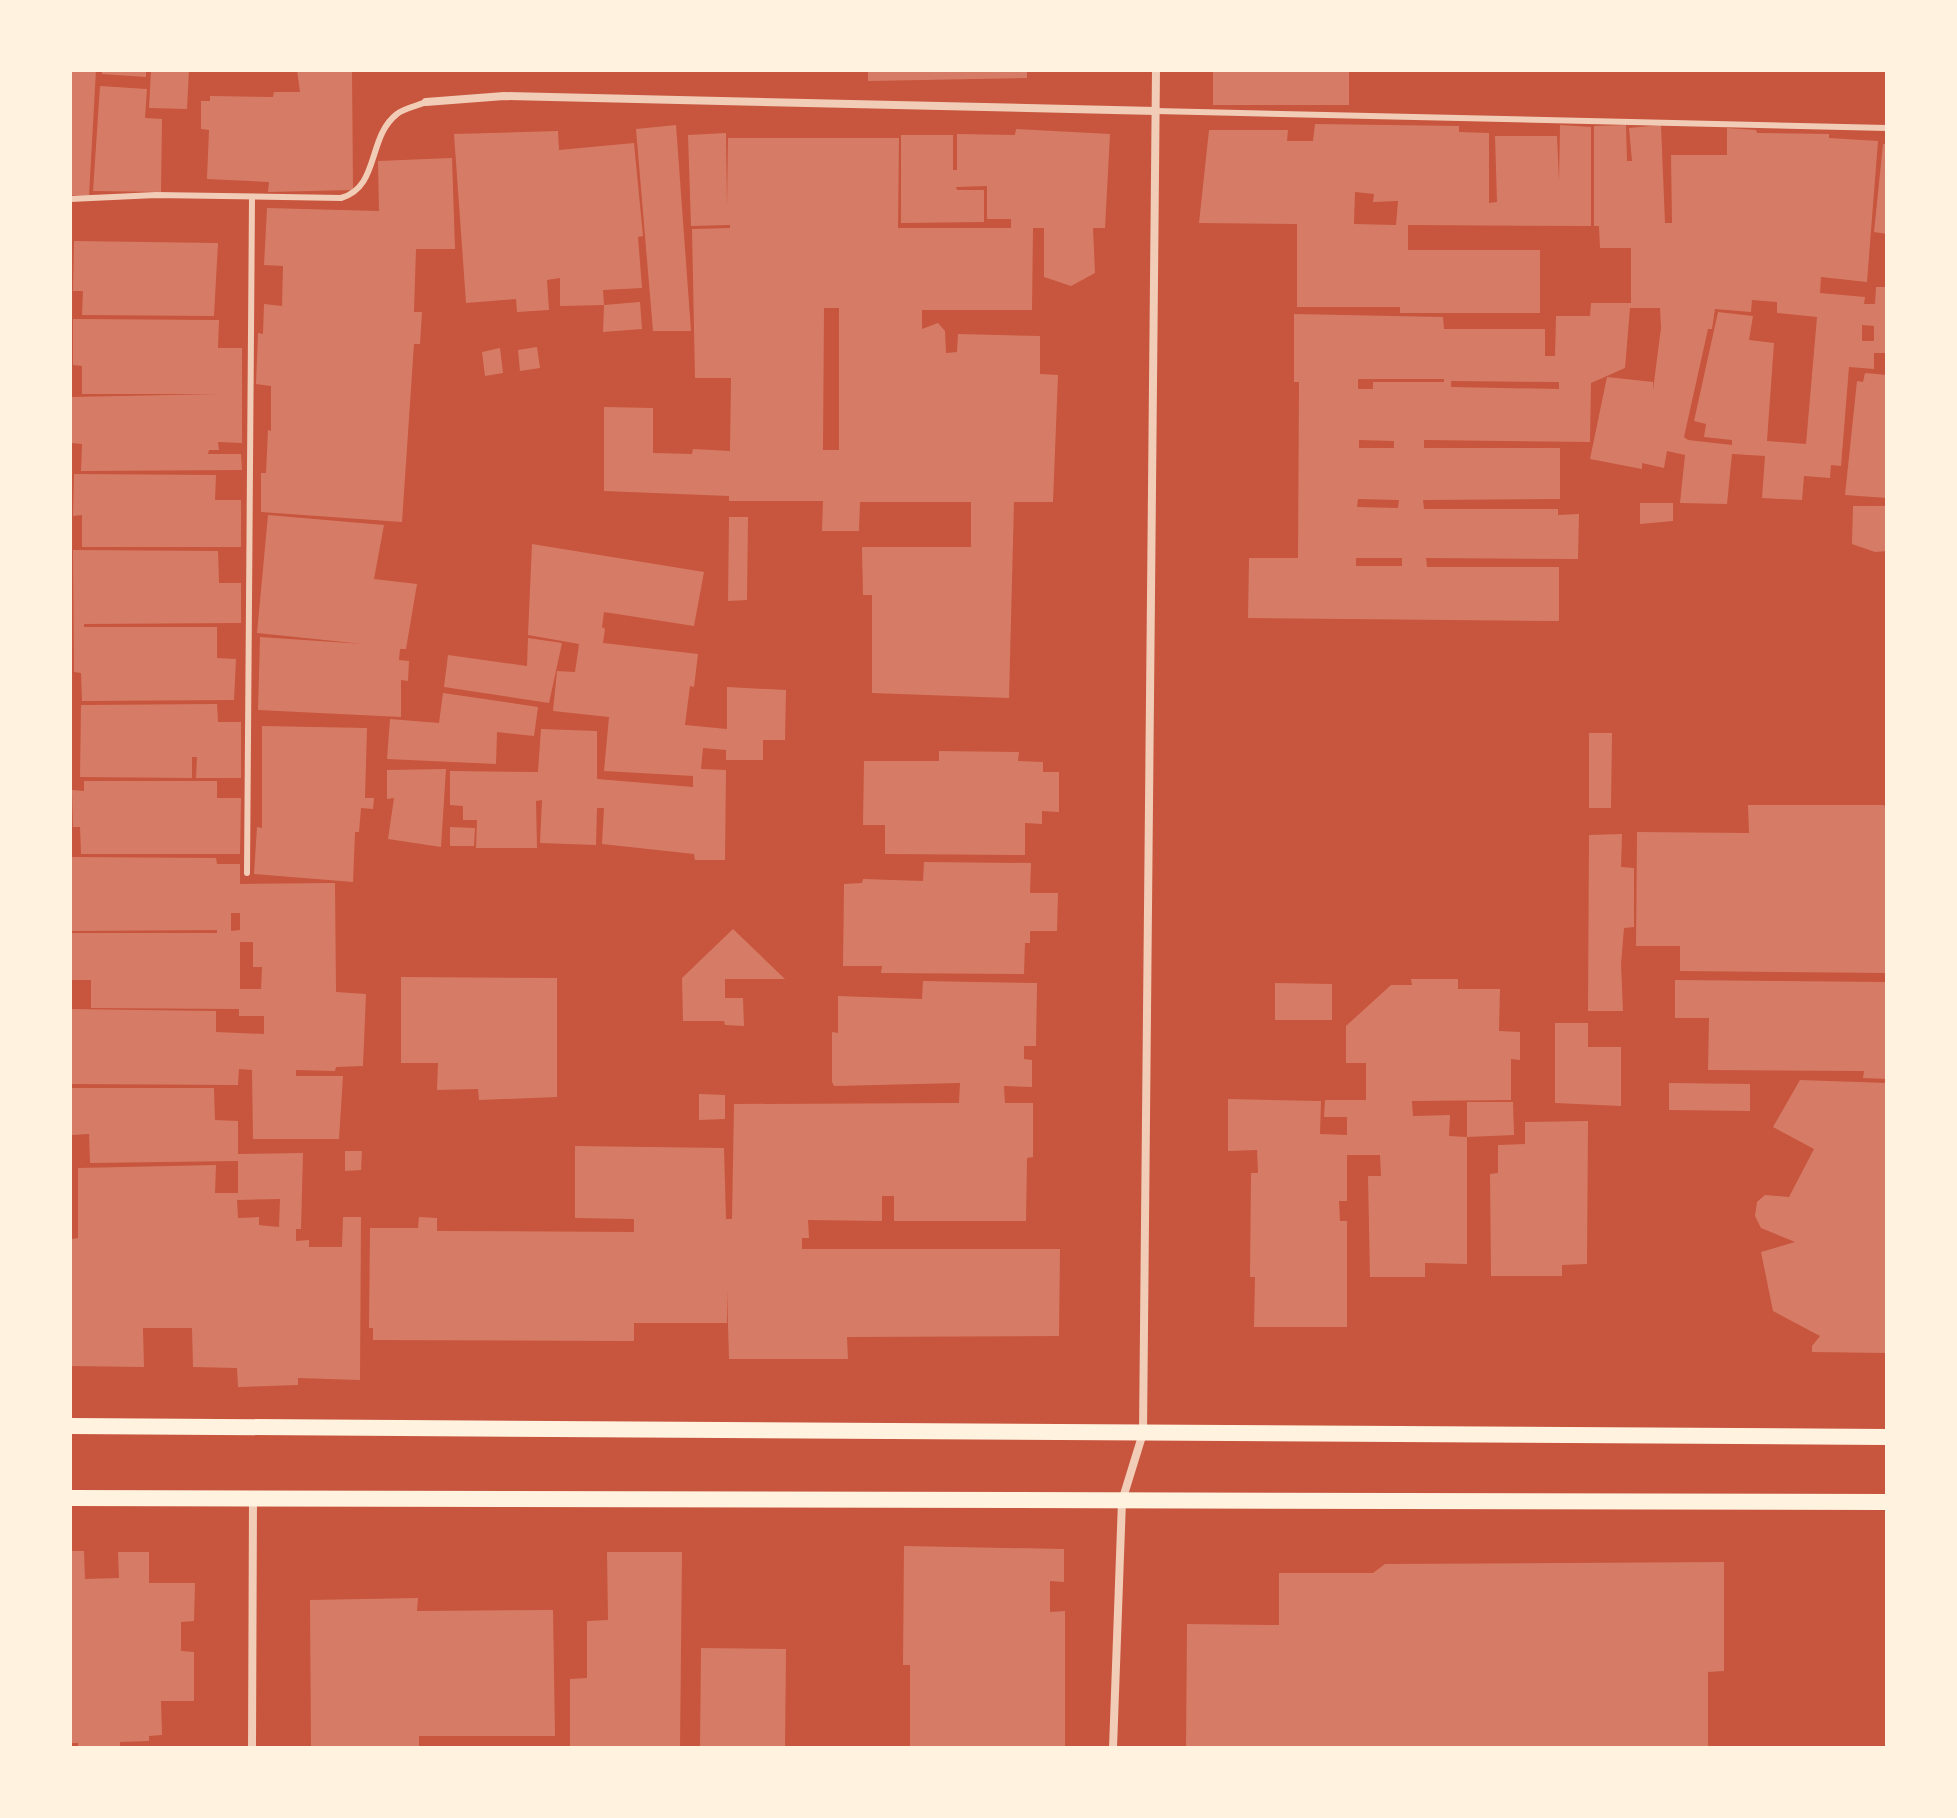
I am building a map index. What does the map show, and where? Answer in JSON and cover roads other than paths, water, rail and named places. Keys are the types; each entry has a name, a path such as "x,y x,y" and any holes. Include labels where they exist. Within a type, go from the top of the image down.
{"main road":[{"path":"70,1426 1887,1437"},
{"path":"70,1498 253,1496 1887,1502"}],"street":[{"path":"1113,1748 1122,1501 1143,1433 1156,70"},
{"path":"426,102 504,96 1156,111"},
{"path":"252,1748 253,1496"}],"lane":[{"path":"70,199 156,195 341,198 354,194 368,174 385,126 398,112 426,102"},
{"path":"1156,111 1887,128"},
{"path":"247,873 252,198"}]}
